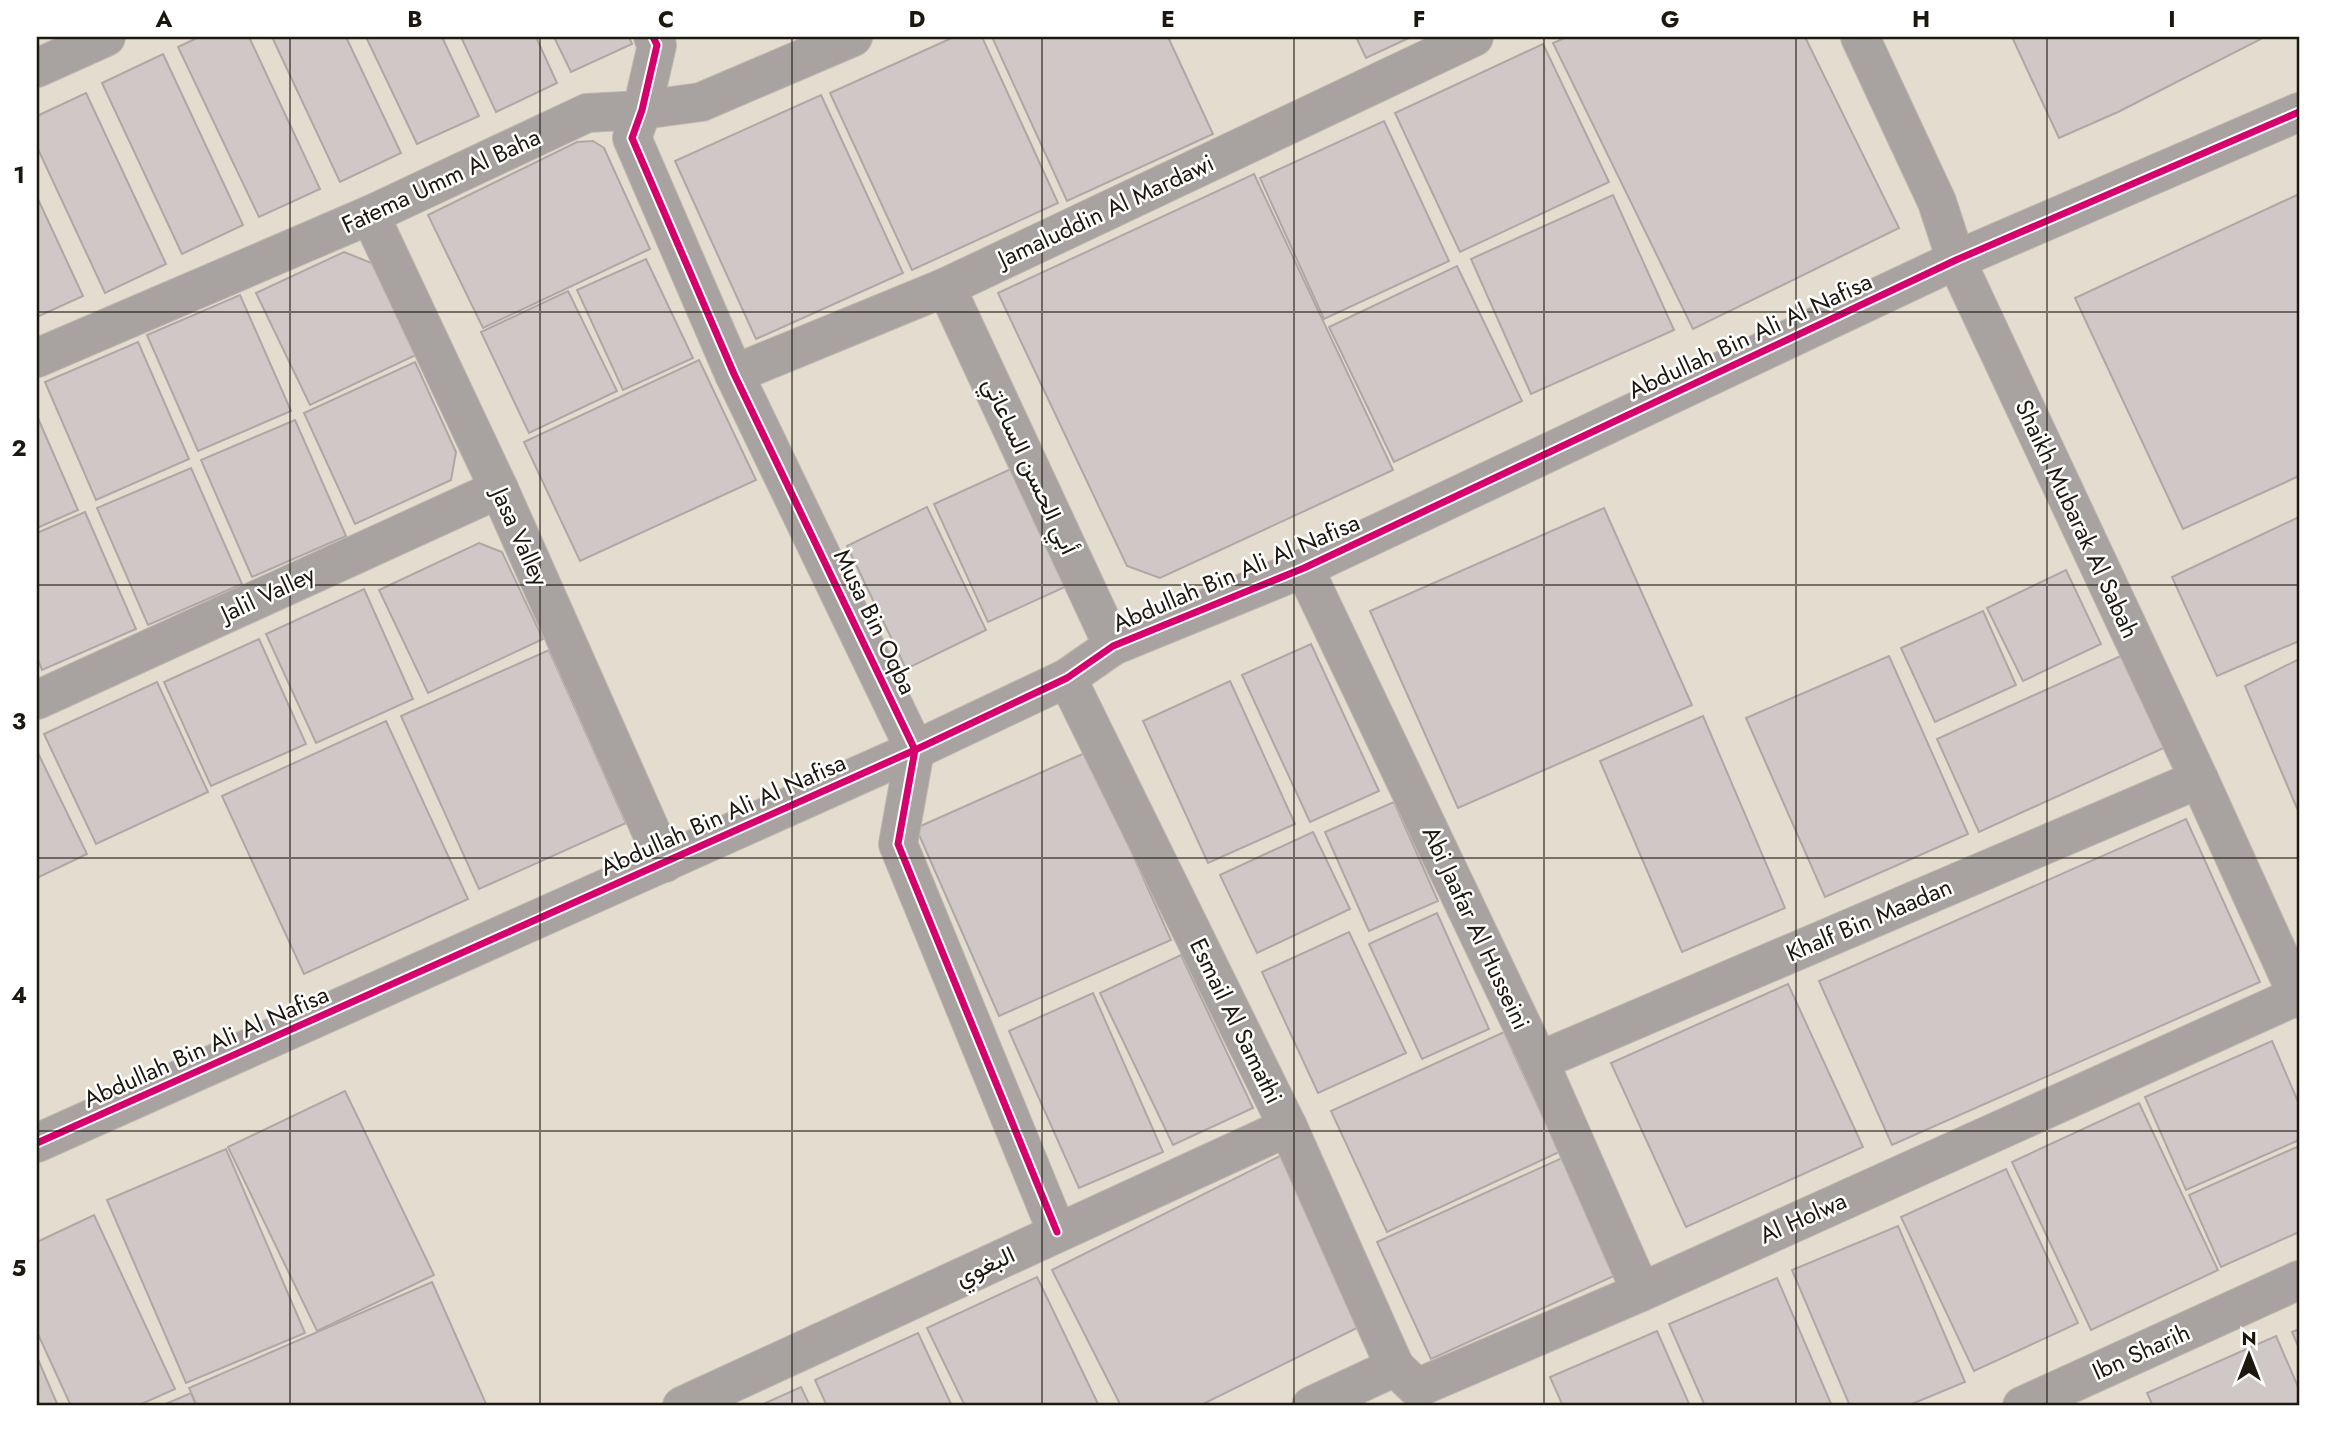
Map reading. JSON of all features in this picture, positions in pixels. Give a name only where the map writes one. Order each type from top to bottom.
[{"type":"street","points":[[37,68],[106,37]]},
{"type":"street","name":"Musa Bin Oqba","points":[[653,37],[657,44],[642,110],[632,138],[734,374],[915,750]]},
{"type":"street","name":"Fatema Umm Al Baha","points":[[37,358],[370,215],[587,113],[642,110],[701,102],[853,37]]},
{"type":"street","name":"Jamaluddin Al Mardawi","points":[[734,374],[946,287],[1474,37]]},
{"type":"street","name":"Shaikh Mubarak Al Sabah","points":[[1860,37],[1937,202],[1955,260],[2299,997]]},
{"type":"street","name":"Abdullah Bin Ali Al Nafisa","points":[[37,1143],[915,750],[1067,678],[1113,646],[1304,568],[1955,260],[2299,114]]},
{"type":"street","name":"Jasa Valley","points":[[370,215],[499,489],[665,863]]},
{"type":"street","name":"أبي الحسن الساعاتي","points":[[946,287],[1113,646]]},
{"type":"street","name":"Jalil Valley","points":[[37,700],[499,489]]},
{"type":"street","name":"Abi Jaafar Al Husseini","points":[[1304,568],[1539,1061],[1640,1292]]},
{"type":"street","name":"Esmail Al Samathi","points":[[1067,678],[1288,1127],[1395,1367]]},
{"type":"street","points":[[915,750],[898,844],[1057,1232]]},
{"type":"street","name":"Khalf Bin Maadan","points":[[1539,1061],[2199,779]]},
{"type":"street","name":"Al Holwa","points":[[1395,1367],[1417,1388],[1640,1292],[2299,997]]},
{"type":"street","name":"البغوي","points":[[682,1406],[1288,1127]]},
{"type":"street","name":"Ibn Sharih","points":[[2022,1406],[2299,1280]]},
{"type":"street","points":[[1311,1406],[1395,1367]]},
{"type":"building","points":[[199,37],[249,37],[320,189],[259,217],[178,47]]},
{"type":"building","points":[[272,37],[346,37],[401,153],[340,182]]},
{"type":"building","points":[[366,37],[442,37],[479,116],[417,144]]},
{"type":"building","points":[[461,37],[536,37],[557,83],[496,112]]},
{"type":"building","points":[[554,37],[629,37],[632,44],[571,72]]},
{"type":"building","points":[[954,37],[982,37],[1058,203],[912,270],[830,93]]},
{"type":"building","points":[[992,37],[1168,37],[1213,134],[1067,201]]},
{"type":"building","points":[[1356,37],[1411,37],[1366,58]]},
{"type":"building","points":[[1567,37],[1805,37],[1899,228],[1693,329],[1553,43]]},
{"type":"building","points":[[2012,37],[2261,39],[2118,112],[2059,138]]},
{"type":"building","points":[[1543,44],[1609,182],[1460,252],[1395,113]]},
{"type":"building","points":[[163,54],[243,225],[182,254],[102,83]]},
{"type":"building","points":[[86,93],[166,264],[105,293],[37,147],[37,116]]},
{"type":"building","points":[[821,95],[903,273],[756,339],[675,161]]},
{"type":"building","points":[[1384,121],[1449,261],[1324,319],[1260,178]]},
{"type":"building","points":[[593,141],[604,148],[650,249],[483,328],[428,215],[577,142]]},
{"type":"building","points":[[1254,174],[1393,470],[1160,578],[1127,566],[998,293]]},
{"type":"building","points":[[2299,194],[2299,476],[2183,529],[2075,298]]},
{"type":"building","points":[[1613,195],[1674,330],[1531,394],[1471,259]]},
{"type":"building","points":[[37,197],[83,296],[37,317]]},
{"type":"building","points":[[344,252],[379,266],[420,353],[310,405],[256,293]]},
{"type":"building","points":[[646,259],[693,358],[623,390],[577,290]]},
{"type":"building","points":[[1457,266],[1522,401],[1394,462],[1329,327]]},
{"type":"building","points":[[568,291],[617,391],[529,433],[481,332]]},
{"type":"building","points":[[240,295],[291,411],[198,451],[147,335]]},
{"type":"building","points":[[138,342],[189,459],[96,500],[45,382]]},
{"type":"building","points":[[699,360],[756,480],[580,561],[524,442]]},
{"type":"building","points":[[415,362],[456,452],[451,480],[355,524],[304,413]]},
{"type":"building","points":[[37,416],[78,510],[37,528]]},
{"type":"building","points":[[295,420],[346,536],[252,577],[201,460]]},
{"type":"building","points":[[191,468],[242,584],[148,625],[97,508]]},
{"type":"building","points":[[1013,468],[1067,586],[988,622],[934,504]]},
{"type":"building","points":[[927,507],[986,630],[906,669],[847,546]]},
{"type":"building","points":[[1604,508],[1692,705],[1458,808],[1370,611]]},
{"type":"building","points":[[85,512],[136,629],[42,670],[37,657],[37,533]]},
{"type":"building","points":[[2299,517],[2299,641],[2217,676],[2172,577]]},
{"type":"building","points":[[479,543],[502,552],[543,639],[428,693],[379,590]]},
{"type":"building","points":[[2066,570],[2101,644],[2023,681],[1987,608]]},
{"type":"building","points":[[364,589],[413,699],[316,743],[266,634]]},
{"type":"building","points":[[1983,611],[2016,685],[1935,722],[1901,648]]},
{"type":"building","points":[[259,639],[306,744],[211,786],[164,682]]},
{"type":"building","points":[[1311,644],[1379,791],[1310,822],[1242,675]]},
{"type":"building","points":[[549,650],[626,823],[479,889],[401,716]]},
{"type":"building","points":[[2125,654],[2168,746],[1979,832],[1937,739]]},
{"type":"building","points":[[1889,656],[1968,834],[1825,897],[1746,718]]},
{"type":"building","points":[[2299,659],[2299,813],[2245,686]]},
{"type":"building","points":[[1230,681],[1295,824],[1208,863],[1143,721]]},
{"type":"building","points":[[157,682],[208,792],[96,844],[44,734]]},
{"type":"building","points":[[1703,716],[1785,908],[1682,952],[1600,761]]},
{"type":"building","points":[[386,721],[468,899],[304,974],[222,796]]},
{"type":"building","points":[[37,751],[87,854],[37,878]]},
{"type":"building","points":[[1087,752],[1171,940],[999,1016],[916,828]]},
{"type":"building","points":[[1394,802],[1438,901],[1369,931],[1325,832]]},
{"type":"building","points":[[2186,819],[2260,982],[1892,1145],[1819,981]]},
{"type":"building","points":[[1313,832],[1350,909],[1257,953],[1220,875]]},
{"type":"building","points":[[1437,913],[1489,1029],[1422,1059],[1369,944]]},
{"type":"building","points":[[1349,932],[1406,1053],[1318,1093],[1262,972]]},
{"type":"building","points":[[1181,955],[1253,1108],[1173,1145],[1100,993]]},
{"type":"building","points":[[1788,984],[1863,1147],[1686,1227],[1611,1063]]},
{"type":"building","points":[[1093,993],[1163,1152],[1079,1188],[1009,1031]]},
{"type":"building","points":[[1504,1032],[1559,1152],[1387,1232],[1331,1111]]},
{"type":"building","points":[[2272,1041],[2299,1104],[2299,1140],[2186,1190],[2145,1097]]},
{"type":"building","points":[[345,1091],[434,1275],[317,1331],[228,1147]]},
{"type":"building","points":[[2139,1103],[2218,1270],[2091,1330],[2012,1162]]},
{"type":"building","points":[[2299,1146],[2299,1232],[2221,1267],[2189,1195]]},
{"type":"building","points":[[226,1149],[305,1333],[186,1383],[107,1200]]},
{"type":"building","points":[[1282,1155],[1367,1323],[1199,1406],[1121,1406],[1052,1270]]},
{"type":"building","points":[[1562,1158],[1616,1275],[1431,1359],[1377,1242]]},
{"type":"building","points":[[2006,1169],[2078,1323],[1974,1371],[1901,1217]]},
{"type":"building","points":[[94,1215],[175,1389],[137,1406],[71,1406],[37,1332],[37,1242]]},
{"type":"building","points":[[1898,1226],[1965,1382],[1907,1406],[1850,1406],[1792,1270]]},
{"type":"building","points":[[1037,1277],[1099,1406],[965,1406],[927,1328]]},
{"type":"building","points":[[1777,1278],[1832,1406],[1705,1406],[1669,1324]]},
{"type":"building","points":[[432,1282],[487,1406],[197,1406],[189,1388]]},
{"type":"building","points":[[2299,1329],[2299,1348],[2292,1332]]},
{"type":"building","points":[[1657,1331],[1690,1406],[1563,1406],[1550,1377]]},
{"type":"building","points":[[918,1333],[952,1406],[827,1406],[815,1380]]},
{"type":"building","points":[[2276,1336],[2299,1389],[2299,1406],[2153,1406],[2147,1393]]},
{"type":"building","points":[[37,1357],[58,1406],[37,1406]]},
{"type":"building","points":[[801,1387],[810,1406],[759,1406]]},
{"type":"building","points":[[191,1393],[196,1406],[161,1406]]},
{"type":"cycle path","points":[[653,37],[657,45],[642,110],[632,138],[734,374],[915,750],[898,844],[1057,1232]]},
{"type":"cycle path","points":[[37,1143],[915,750],[1067,678],[1113,646],[1304,568],[1956,260],[2299,112]]}]
